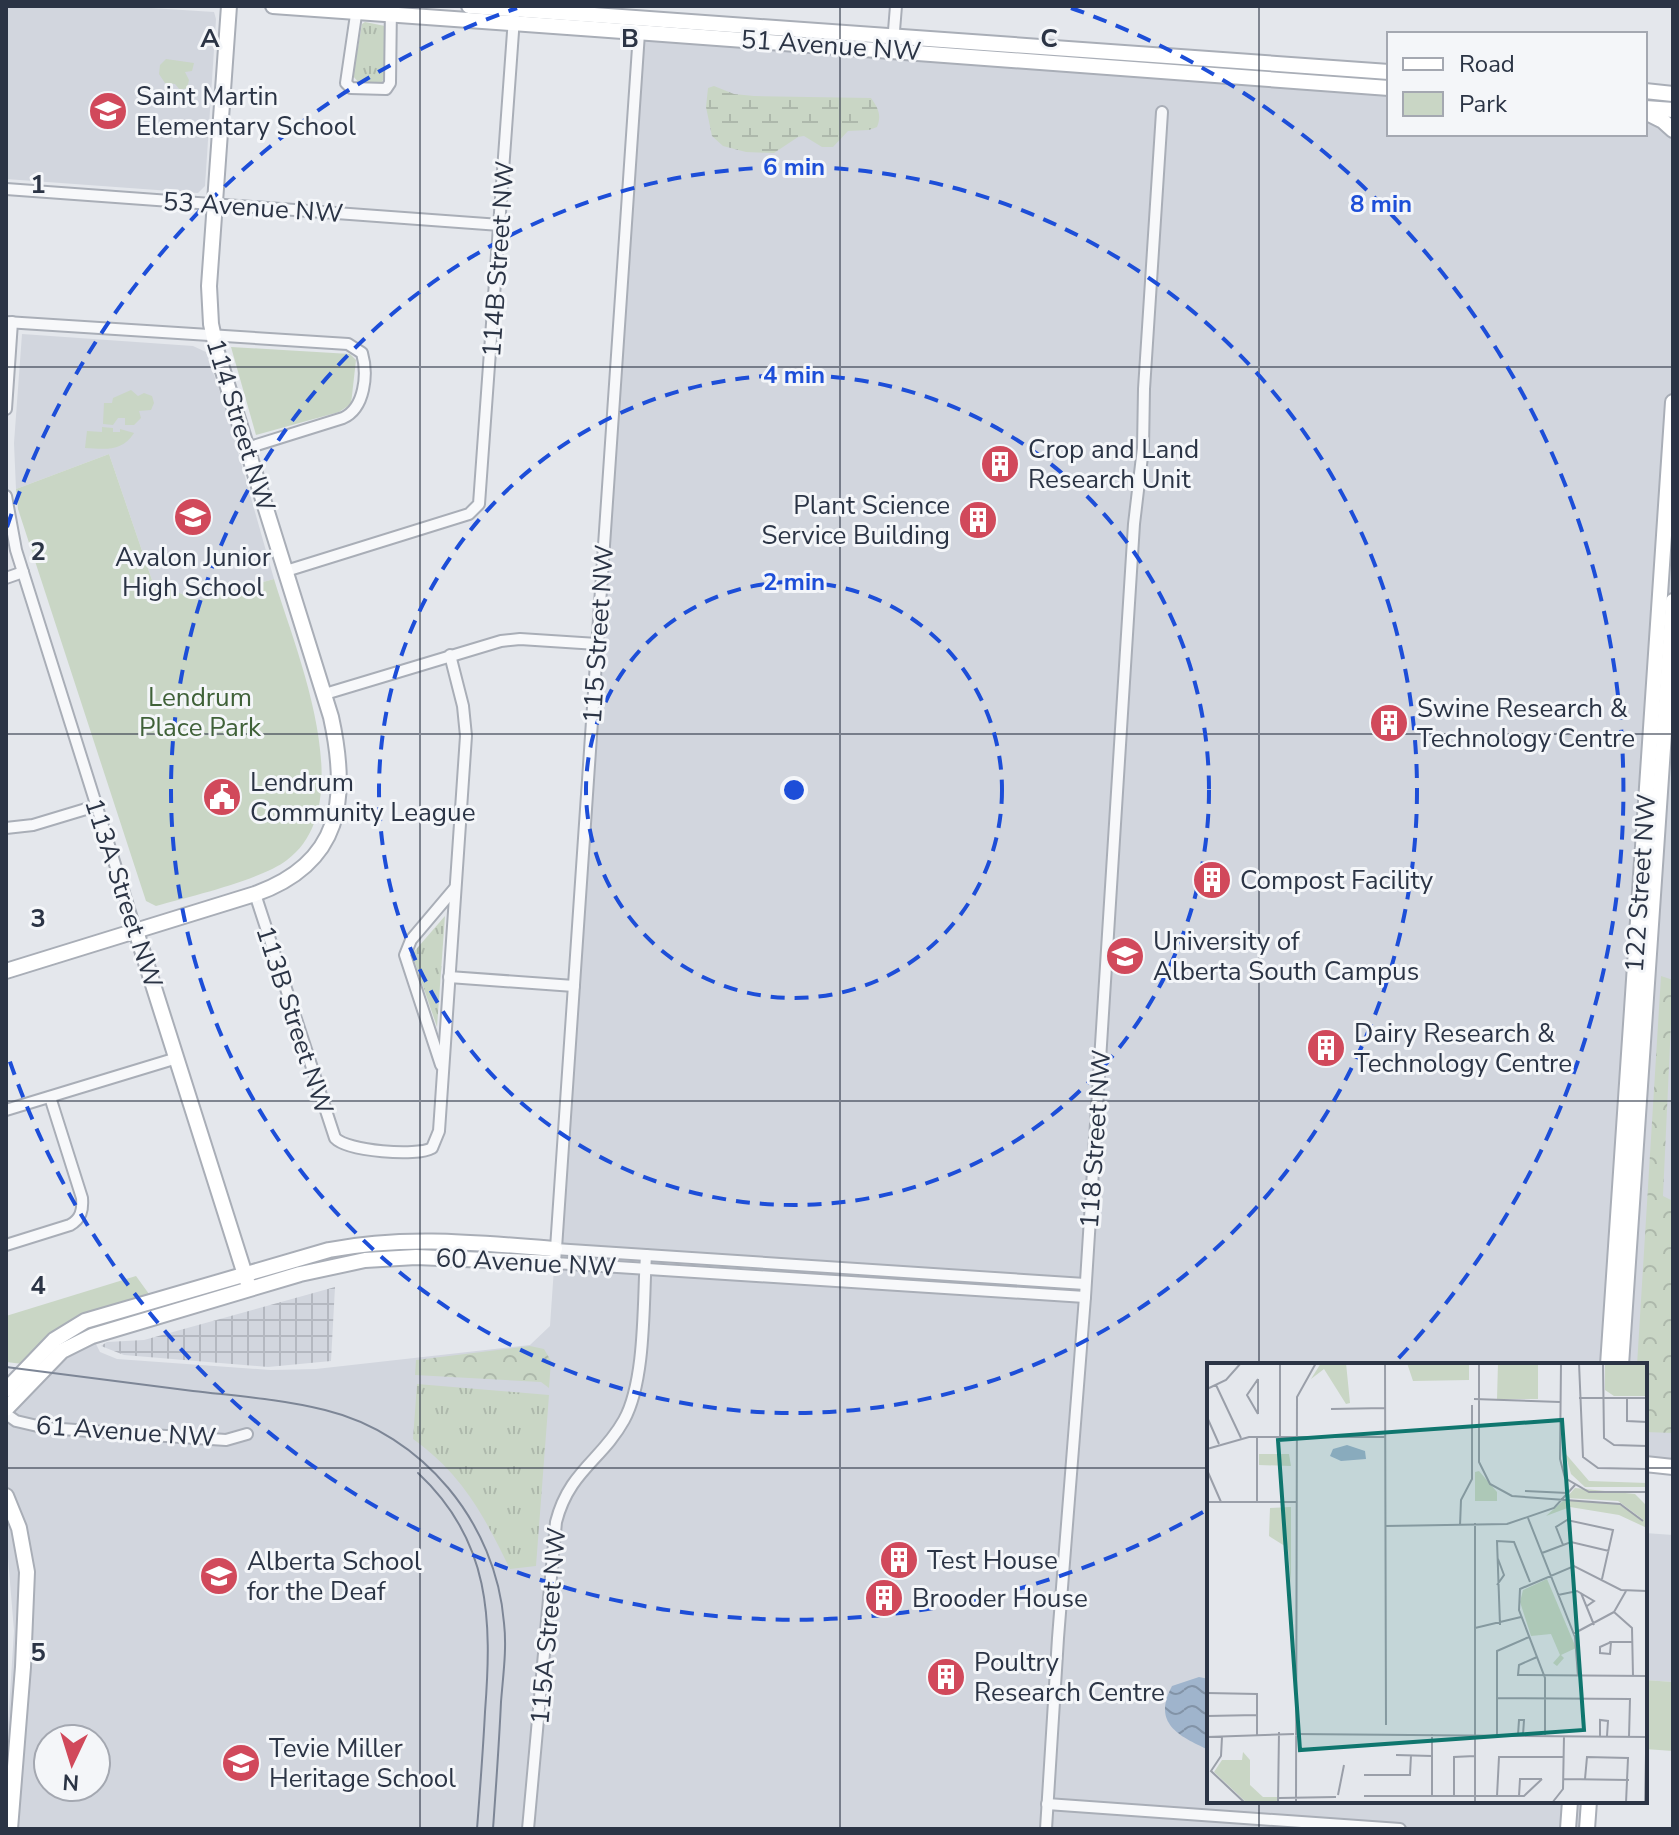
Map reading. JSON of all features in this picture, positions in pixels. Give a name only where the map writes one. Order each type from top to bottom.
[{"type":"main road","name":"114 Street NW","points":[[229,6],[209,286],[213,336],[325,694],[334,732],[338,771],[337,803],[329,834],[317,855],[287,881],[255,894]]},
{"type":"main road","name":"51 Avenue NW","points":[[273,6],[514,17],[642,19],[1387,88]]},
{"type":"main road","name":"51 Avenue NW","points":[[469,6],[514,17]]},
{"type":"main road","name":"51 Avenue NW","points":[[893,42],[1387,72]]},
{"type":"main road","points":[[1647,101],[1673,83]]},
{"type":"main road","points":[[1647,101],[1673,94]]},
{"type":"main road","points":[[1647,101],[1673,102]]},
{"type":"main road","points":[[1647,101],[1673,110]]},
{"type":"main road","points":[[1647,101],[1673,130]]},
{"type":"main road","name":"122 Street NW","points":[[1608,1363],[1673,402]]},
{"type":"main road","name":"122 Street NW","points":[[1621,1363],[1673,601]]},
{"type":"main road","points":[[6,971],[255,894]]},
{"type":"main road","name":"113A Street NW","points":[[136,931],[250,1289]]},
{"type":"main road","name":"60 Avenue NW","points":[[6,1390],[54,1340],[85,1321],[329,1250],[392,1241],[441,1241],[555,1256]]},
{"type":"main road","name":"60 Avenue NW","points":[[6,1411],[62,1351],[92,1336],[335,1265],[377,1259],[555,1256]]},
{"type":"main road","points":[[1647,1464],[1673,1467]]},
{"type":"main road","points":[[6,1496],[19,1528],[27,1572],[10,1829]]},
{"type":"main road","points":[[1568,1829],[1570,1803]]},
{"type":"main road","points":[[1578,1829],[1580,1803]]},
{"type":"main road","points":[[1587,1829],[1589,1803]]},
{"type":"street","points":[[893,42],[896,6]]},
{"type":"street","points":[[357,9],[346,83],[351,88],[380,90],[386,89],[390,83],[391,10]]},
{"type":"street","name":"114B Street NW","points":[[286,571],[469,514],[477,508],[481,499],[514,17]]},
{"type":"street","name":"115 Street NW","points":[[555,1256],[642,19]]},
{"type":"street","name":"118 Street NW","points":[[1046,1829],[1085,1297],[1134,524],[1143,448],[1162,112]]},
{"type":"street","name":"53 Avenue NW","points":[[6,189],[500,225]]},
{"type":"street","points":[[6,409],[9,322],[348,344],[360,350],[364,361],[362,396],[356,409],[343,418],[247,448]]},
{"type":"street","name":"113A Street NW","points":[[6,496],[23,572],[136,931]]},
{"type":"street","points":[[6,578],[23,572]]},
{"type":"street","points":[[325,694],[509,639],[597,644]]},
{"type":"street","points":[[443,1071],[466,736],[463,706],[450,655]]},
{"type":"street","points":[[6,828],[33,825],[96,806]]},
{"type":"street","points":[[443,1071],[405,955],[411,940],[455,888]]},
{"type":"street","name":"113B Street NW","points":[[255,894],[325,1114],[332,1134],[340,1144],[415,1153],[432,1148],[438,1139],[443,1071]]},
{"type":"street","points":[[449,977],[574,986]]},
{"type":"street","points":[[6,1110],[177,1058]]},
{"type":"street","points":[[6,1245],[65,1227],[80,1216],[82,1198],[50,1097]]},
{"type":"street","name":"60 Avenue NW","points":[[555,1256],[646,1255],[1085,1284]]},
{"type":"street","name":"115A Street NW","points":[[528,1829],[556,1522],[573,1481],[615,1433],[630,1407],[638,1377],[646,1255]]},
{"type":"street","name":"60 Avenue NW","points":[[555,1256],[645,1269],[1085,1297]]},
{"type":"street","name":"61 Avenue NW","points":[[6,1411],[16,1421],[46,1428],[226,1440],[247,1434]]},
{"type":"street","points":[[1047,1804],[1400,1829]]},
{"type":"shaded area","name":"Saint Martin Elementary School","points":[[6,6],[120,6],[214,12],[205,186],[198,193],[6,179]]},
{"type":"shaded area","name":"University of Alberta South Campus","points":[[639,33],[893,43],[1387,80],[1387,136],[1647,136],[1647,99],[1673,101],[1673,1466],[1647,1464],[1647,1363],[1207,1363],[1207,1803],[1582,1803],[1580,1829],[6,1829],[6,1756],[14,1631],[6,1533],[6,1399],[46,1357],[88,1328],[100,1352],[117,1359],[271,1370],[316,1369],[530,1345],[550,1326]]},
{"type":"shaded area","points":[[22,334],[193,346],[206,352],[226,410],[274,579],[198,600],[153,583],[109,454],[16,489],[14,443]]},
{"type":"shaded area","points":[[335,1287],[331,1361],[268,1367],[124,1355],[101,1346],[107,1342],[144,1340]]},
{"type":"shaded area","points":[[1647,1533],[1673,1535],[1673,1682],[1647,1680]]},
{"type":"green space","points":[[362,24],[385,26],[385,76],[381,84],[359,83],[353,76]]},
{"type":"green space","points":[[166,59],[194,63],[192,71],[185,72],[189,80],[187,88],[180,90],[175,84],[165,83],[159,74],[160,65]]},
{"type":"green space","points":[[714,86],[734,94],[754,96],[871,98],[879,119],[877,127],[848,131],[833,147],[822,147],[804,136],[774,153],[746,152],[723,146],[712,136],[706,107],[708,88]]},
{"type":"green space","points":[[231,347],[350,354],[356,360],[351,404],[339,412],[256,435]]},
{"type":"green space","points":[[131,390],[138,396],[144,393],[152,396],[154,403],[151,410],[139,411],[141,418],[134,425],[125,425],[125,418],[118,418],[113,425],[103,424],[104,403],[112,403],[113,398]]},
{"type":"green space","points":[[102,427],[113,428],[113,432],[120,432],[120,429],[134,433],[119,446],[85,448],[87,431],[102,432]]},
{"type":"green space","name":"Lendrum Place Park","points":[[109,454],[153,583],[198,600],[274,579],[307,684],[321,765],[320,802],[309,835],[287,860],[243,881],[156,906],[146,901],[18,509],[16,489]]},
{"type":"green space","points":[[445,916],[437,1027],[412,954]]},
{"type":"green space","points":[[1661,976],[1673,980],[1663,1196],[1673,1201],[1673,1433],[1647,1432],[1647,1363],[1637,1363]]},
{"type":"green space","points":[[136,1276],[149,1294],[93,1312],[23,1364],[6,1362],[6,1316]]},
{"type":"green space","points":[[530,1346],[544,1349],[551,1361],[549,1388],[541,1382],[415,1375],[416,1360]]},
{"type":"green space","points":[[417,1384],[549,1395],[536,1566],[510,1569],[491,1531],[459,1482],[413,1439]]},
{"type":"green space","points":[[1647,1680],[1673,1682],[1673,1751],[1647,1749]]},
{"type":"water","points":[[1199,1677],[1207,1679],[1207,1749],[1171,1727],[1165,1710],[1172,1686]]},
{"type":"tram line","points":[[6,1367],[309,1406],[360,1422],[393,1439],[423,1462],[448,1488],[470,1518],[498,1586],[505,1653],[493,1829]]},
{"type":"tram line","points":[[418,1473],[442,1499],[460,1526],[482,1584],[488,1645],[477,1829]]},
{"type":"place","name":"Saint Martin Elementary School","points":[[108,111]]},
{"type":"place","name":"Crop and Land Research Unit","points":[[1000,464]]},
{"type":"place","name":"Avalon Junior High School","points":[[193,517]]},
{"type":"place","name":"Plant Science Service Building","points":[[978,520]]},
{"type":"place","name":"Swine Research & Technology Centre","points":[[1389,723]]},
{"type":"place","name":"Lendrum Community League","points":[[222,797]]},
{"type":"place","name":"Compost Facility","points":[[1212,880]]},
{"type":"place","name":"University of Alberta South Campus","points":[[1125,956]]},
{"type":"place","name":"Dairy Research & Technology Centre","points":[[1326,1048]]},
{"type":"place","name":"Test House","points":[[899,1560]]},
{"type":"place","name":"Alberta School for the Deaf","points":[[219,1576]]},
{"type":"place","name":"Brooder House","points":[[884,1598]]},
{"type":"place","name":"Poultry Research Centre","points":[[946,1677]]},
{"type":"place","name":"Tevie Miller Heritage School","points":[[241,1763]]}]
